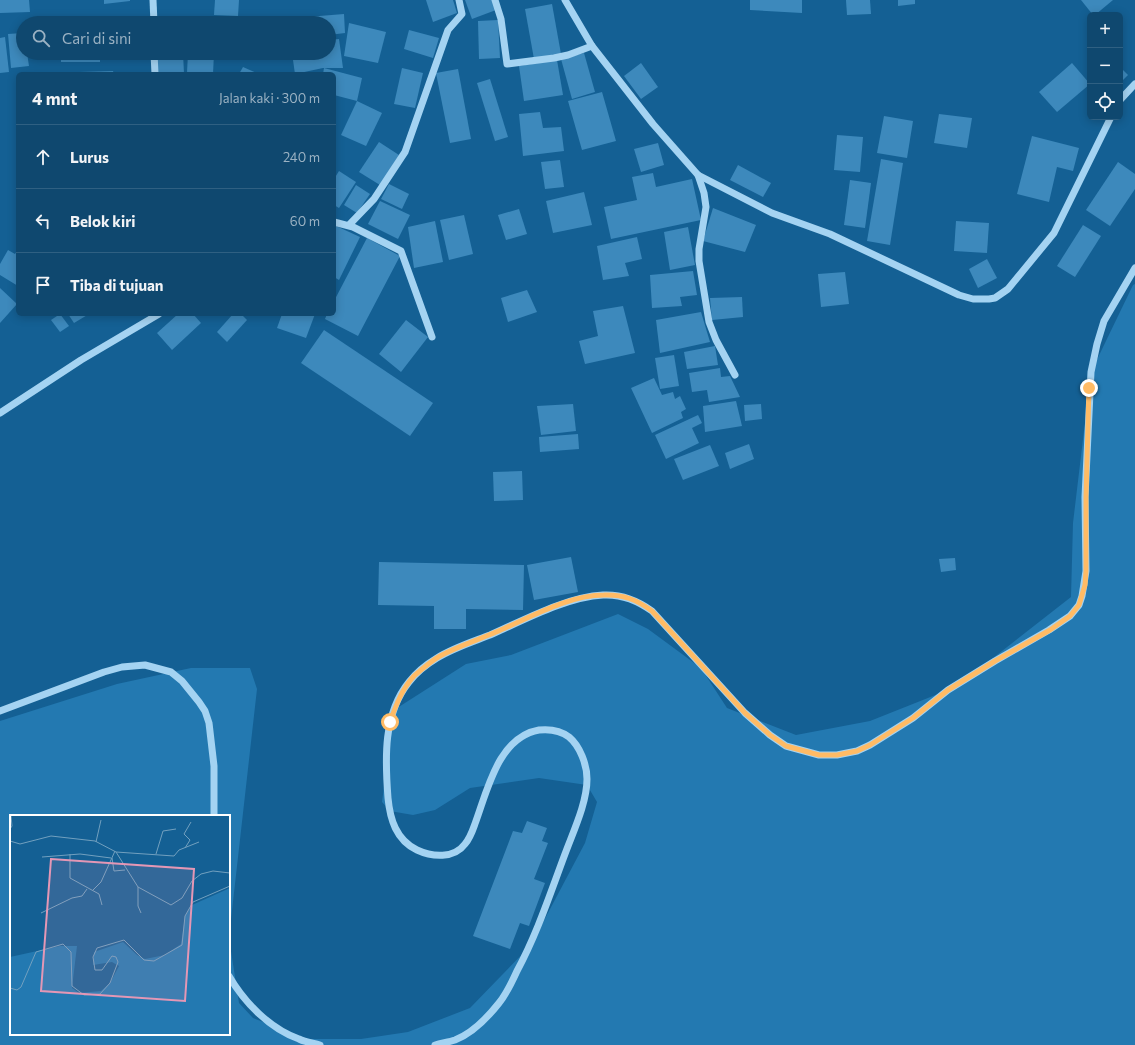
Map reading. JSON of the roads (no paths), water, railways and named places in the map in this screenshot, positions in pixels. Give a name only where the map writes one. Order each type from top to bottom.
[{"type":"street","points":[[153,0],[154,16]]},
{"type":"street","points":[[349,226],[374,199],[405,152],[448,30],[462,14],[459,0]]},
{"type":"street","points":[[495,0],[501,19],[507,64],[554,58],[568,55],[592,46]]},
{"type":"street","points":[[565,0],[592,46],[653,124],[698,175],[772,213],[830,234],[959,295],[972,299],[996,298],[1008,289],[1054,234],[1110,120]]},
{"type":"street","points":[[154,60],[155,72]]},
{"type":"street","points":[[1123,97],[1135,84]]},
{"type":"street","points":[[698,175],[704,193],[706,207],[699,249],[699,261],[709,322],[716,340],[736,375]]},
{"type":"street","points":[[336,223],[349,226],[401,251],[432,337]]},
{"type":"street","points":[[435,1045],[454,1041],[465,1035],[490,1014],[500,1003],[507,991],[533,938],[582,806],[588,777],[584,762],[577,747],[570,738],[563,733],[554,730],[546,729],[532,732],[518,739],[494,771],[471,835],[464,846],[457,852],[446,855],[424,853],[413,848],[403,841],[392,822],[388,795],[387,762],[387,740],[390,722],[398,699],[408,682],[440,656],[559,605],[582,598],[604,595],[620,596],[636,600],[652,611],[745,713],[770,735],[786,746],[819,755],[837,755],[857,751],[880,739],[913,718],[948,690],[1050,630],[1070,616],[1079,605],[1085,585],[1086,571],[1086,497],[1091,372],[1104,321],[1135,268]]},
{"type":"street","points":[[0,413],[81,360],[156,316]]},
{"type":"street","points":[[0,711],[104,672],[122,667],[145,665],[171,672],[182,681],[205,711],[214,766],[214,815]]},
{"type":"street","points":[[230,978],[244,997],[274,1026],[298,1039],[320,1045]]}]
